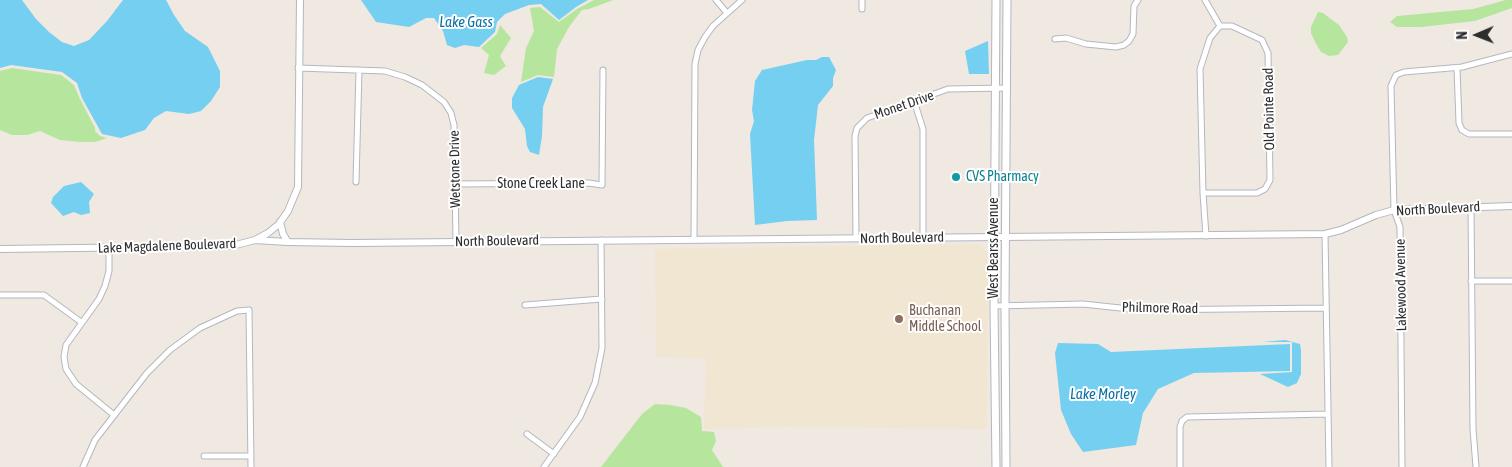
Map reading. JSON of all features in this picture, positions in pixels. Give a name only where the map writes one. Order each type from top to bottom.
[{"type":"main road","name":"West Bearss Avenue","points":[[996,0],[994,89],[996,467]]},
{"type":"main road","name":"West Bearss Avenue","points":[[1006,467],[1007,0]]},
{"type":"street","name":"Lake Magdalene Boulevard","points":[[0,249],[232,246],[255,240],[268,233],[288,211],[298,187],[300,0]]},
{"type":"street","points":[[716,0],[727,13]]},
{"type":"street","points":[[694,239],[695,64],[698,50],[713,26],[742,0]]},
{"type":"street","points":[[862,0],[862,9]]},
{"type":"street","points":[[1055,39],[1066,38],[1086,44],[1116,47],[1124,45],[1133,34],[1134,6],[1138,0]]},
{"type":"street","points":[[1205,0],[1220,26],[1210,38],[1200,70],[1206,236]]},
{"type":"street","name":"Old Pointe Road","points":[[1203,193],[1257,193],[1265,189],[1270,180],[1268,53],[1262,40],[1232,26],[1220,26]]},
{"type":"street","points":[[1512,54],[1457,68],[1459,123],[1462,130],[1469,134],[1512,134]]},
{"type":"street","name":"Wetstone Drive","points":[[298,68],[359,70],[405,76],[422,85],[444,102],[451,113],[454,126],[456,241]]},
{"type":"street","name":"Lakewood Avenue","points":[[1402,467],[1400,227],[1394,210],[1391,86],[1396,76],[1404,72],[1457,68]]},
{"type":"street","points":[[356,182],[359,70]]},
{"type":"street","name":"Stone Creek Lane","points":[[456,184],[589,183],[602,185],[603,70]]},
{"type":"street","name":"Monet Drive","points":[[856,238],[855,136],[857,128],[867,118],[948,90],[1006,88]]},
{"type":"street","points":[[914,101],[923,129],[923,238]]},
{"type":"street","name":"North Boulevard","points":[[255,240],[288,242],[1324,234],[1341,230],[1376,215],[1394,210],[1512,206]]},
{"type":"street","points":[[1471,207],[1473,429],[1476,467]]},
{"type":"street","points":[[280,222],[283,234],[288,242]]},
{"type":"street","points":[[1324,234],[1329,467]]},
{"type":"street","points":[[544,467],[580,417],[595,383],[602,348],[601,240]]},
{"type":"street","points":[[109,248],[109,271],[106,286],[99,299],[66,345],[64,357],[66,369],[76,384],[114,415]]},
{"type":"street","points":[[1471,281],[1512,281]]},
{"type":"street","points":[[0,295],[44,295],[81,322]]},
{"type":"street","points":[[525,305],[602,299]]},
{"type":"street","name":"Philmore Road","points":[[994,306],[1083,304],[1139,310],[1326,308]]},
{"type":"street","points":[[83,467],[95,440],[147,373],[170,350],[200,328],[237,311],[249,310],[251,467]]},
{"type":"street","points":[[995,408],[1006,408]]},
{"type":"street","points":[[1180,467],[1180,427],[1182,421],[1187,416],[1328,414]]},
{"type":"street","points":[[527,434],[554,454]]},
{"type":"street","points":[[204,456],[251,456]]},
{"type":"shaded area","points":[[979,244],[988,253],[987,429],[791,427],[704,429],[706,358],[656,357],[655,249]]},
{"type":"green space","points":[[594,0],[613,0],[582,10],[569,27],[557,49],[554,77],[538,75],[521,82],[526,48],[534,31],[530,8],[540,7],[559,22]]},
{"type":"green space","points":[[1512,0],[1512,8],[1475,21],[1421,27],[1397,27],[1390,22],[1397,16],[1473,9]]},
{"type":"green space","points":[[1318,12],[1323,13],[1339,25],[1347,37],[1348,42],[1338,55],[1329,56],[1321,52],[1315,42],[1311,33],[1311,27]]},
{"type":"green space","points":[[500,25],[511,38],[500,56],[506,66],[494,75],[484,73],[489,55],[481,48],[497,34]]},
{"type":"green space","points":[[12,68],[61,75],[74,85],[95,131],[100,136],[107,138],[95,142],[80,142],[60,140],[40,131],[27,135],[12,135],[0,130],[0,71]]},
{"type":"green space","points":[[655,404],[686,408],[701,417],[702,431],[714,432],[716,441],[712,450],[723,467],[601,467],[642,414]]},
{"type":"water","points":[[0,0],[22,0],[36,19],[49,32],[62,42],[74,46],[89,40],[123,0],[166,0],[185,31],[208,47],[220,71],[220,87],[211,101],[201,111],[189,114],[166,111],[154,118],[145,130],[121,138],[102,134],[82,98],[77,83],[62,72],[11,65],[0,68]]},
{"type":"water","name":"Lake Gass","points":[[361,0],[588,0],[559,20],[541,4],[529,5],[505,14],[497,22],[495,32],[479,47],[464,45],[455,48],[447,45],[443,31],[434,18],[426,18],[409,27],[376,22]]},
{"type":"water","points":[[988,41],[989,74],[969,74],[965,51]]},
{"type":"water","points":[[822,57],[829,57],[836,70],[833,86],[818,105],[814,140],[817,220],[755,225],[750,134],[754,121],[752,110],[755,81],[762,70],[807,60],[816,60]]},
{"type":"water","points":[[538,77],[553,79],[543,107],[539,155],[530,152],[527,146],[525,129],[512,108],[512,98],[519,85]]},
{"type":"water","points":[[81,182],[94,194],[89,202],[90,213],[81,215],[74,212],[63,216],[51,203],[53,197],[64,186]]},
{"type":"water","points":[[1285,340],[1300,344],[1301,350],[1301,374],[1297,383],[1288,387],[1260,374],[1292,372],[1292,342],[1263,342]]},
{"type":"water","name":"Lake Morley","points":[[1058,343],[1098,344],[1111,352],[1290,344],[1290,371],[1194,373],[1158,389],[1143,413],[1136,445],[1083,452],[1071,434],[1061,410],[1055,353]]},
{"type":"place","name":"CVS Pharmacy","points":[[956,177]]},
{"type":"place","name":"Buchanan Middle School","points":[[899,319]]}]
